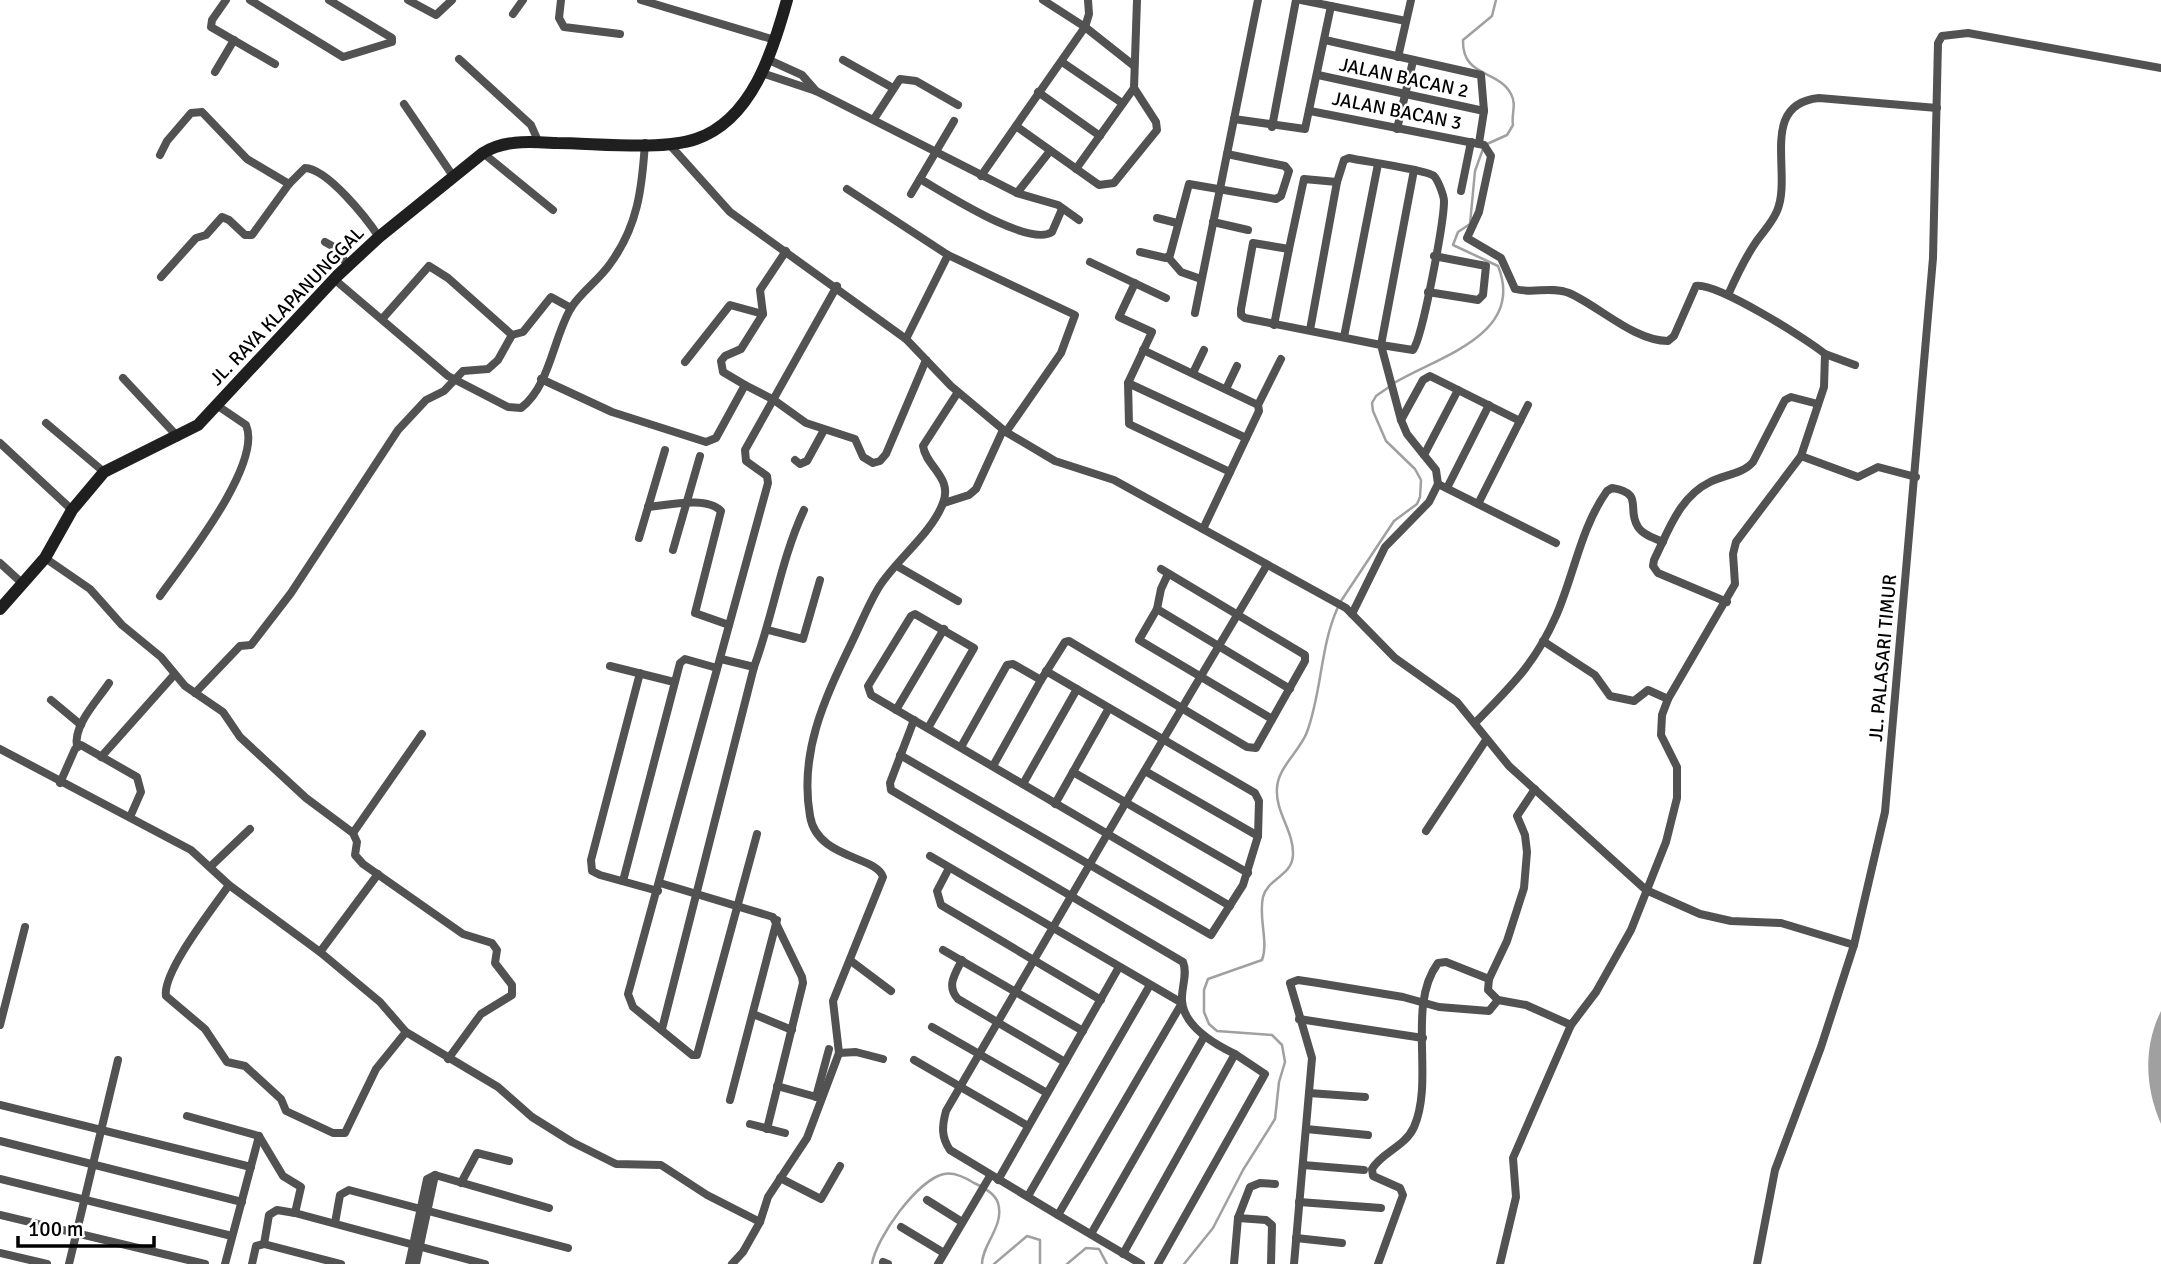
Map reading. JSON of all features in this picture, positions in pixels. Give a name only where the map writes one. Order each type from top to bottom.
[{"type":"street","points":[[226,0],[212,20],[211,27],[275,64]]},
{"type":"street","points":[[250,0],[343,57],[392,42],[392,38],[329,0]]},
{"type":"street","points":[[408,0],[436,15],[452,0]]},
{"type":"street","points":[[513,14],[523,0]]},
{"type":"street","points":[[561,0],[559,18],[564,27],[620,34]]},
{"type":"street","points":[[641,0],[775,40]]},
{"type":"street","name":"JL. RAYA KLAPANUNGGAL","points":[[0,610],[45,558],[72,510],[104,472],[137,453],[178,437],[198,425],[348,265],[453,176],[494,146],[539,143],[669,144],[698,138],[727,120],[762,73],[769,60],[787,0]]},
{"type":"street","points":[[1043,0],[1085,27],[1133,65]]},
{"type":"street","points":[[981,176],[1085,27],[1089,14],[1088,0]]},
{"type":"street","points":[[1016,126],[1099,185],[1110,185],[1157,130],[1156,122],[1134,88],[1137,0]]},
{"type":"street","points":[[1195,313],[1258,0]]},
{"type":"street","points":[[1272,127],[1299,0],[1406,21]]},
{"type":"street","points":[[1398,57],[1411,0]]},
{"type":"street","points":[[1234,119],[1304,130],[1331,6]]},
{"type":"street","name":"JL. PALASARI TIMUR","points":[[1757,1264],[1775,1170],[1821,1048],[1854,945],[1885,812],[1933,258],[1939,38],[1955,33],[1968,33],[2161,68]]},
{"type":"street","points":[[215,72],[234,40]]},
{"type":"street","points":[[1325,40],[1481,75],[1484,79],[1481,145],[1461,191]]},
{"type":"street","points":[[460,59],[531,125],[539,143]]},
{"type":"street","points":[[769,60],[802,75],[816,91]]},
{"type":"street","points":[[843,60],[893,88]]},
{"type":"street","points":[[1397,128],[1413,61]]},
{"type":"street","points":[[1062,62],[1122,103]]},
{"type":"street","points":[[762,73],[816,91],[1017,194],[1050,201],[1079,220]]},
{"type":"street","name":"JALAN BACAN 2","points":[[1318,75],[1484,111]]},
{"type":"street","points":[[874,119],[900,79],[907,78],[958,105]]},
{"type":"street","points":[[1076,169],[1134,88]]},
{"type":"street","points":[[1038,92],[1100,136]]},
{"type":"street","points":[[1728,295],[1780,203],[1781,142],[1787,117],[1797,104],[1803,100],[1819,98],[1937,108]]},
{"type":"street","points":[[404,104],[453,176]]},
{"type":"street","points":[[160,155],[167,141],[191,113],[197,111],[206,116],[247,159],[289,184]]},
{"type":"street","name":"JALAN BACAN 3","points":[[1310,111],[1481,145]]},
{"type":"street","points":[[911,194],[954,121]]},
{"type":"street","points":[[334,279],[383,318],[422,356],[456,380],[515,409],[528,403],[571,308],[610,264],[622,245],[642,198],[645,143]]},
{"type":"street","points":[[669,144],[730,212],[837,286],[906,339],[958,392],[1004,431],[1055,461],[1114,480],[1349,611],[1395,658],[1457,702],[1486,740],[1535,789],[1646,890],[1700,914],[1731,921],[1781,923],[1854,945]]},
{"type":"street","points":[[1481,145],[1491,156],[1482,204],[1467,238],[1502,258],[1515,289],[1551,289],[1570,294],[1601,314],[1661,341],[1674,336],[1696,286],[1703,285],[1728,295],[1825,354],[1855,365]]},
{"type":"street","points":[[1017,194],[1050,151]]},
{"type":"street","points":[[483,153],[553,209]]},
{"type":"street","points":[[1227,154],[1285,166],[1304,179],[1337,182]]},
{"type":"street","points":[[1289,249],[1257,243],[1251,248],[1241,315],[1274,325],[1413,350],[1427,292],[1444,197],[1433,175],[1346,158],[1337,182],[1310,330]]},
{"type":"street","points":[[1345,337],[1378,164]]},
{"type":"street","points":[[161,277],[196,237],[206,235],[222,217],[245,235],[252,235],[289,184],[305,168],[316,170],[361,211],[379,237]]},
{"type":"street","points":[[1349,611],[1385,547],[1429,502],[1438,484],[1436,470],[1407,434],[1401,420],[1381,345],[1414,170]]},
{"type":"street","points":[[1168,257],[1189,184],[1276,199],[1281,196],[1289,171]]},
{"type":"street","points":[[920,179],[997,222],[1040,236],[1052,232],[1062,209]]},
{"type":"street","points":[[1274,325],[1304,179]]},
{"type":"street","points":[[818,1097],[839,1053],[832,1014],[834,1001],[883,877],[877,868],[837,852],[815,830],[810,817],[807,768],[811,741],[830,685],[880,587],[944,503],[969,495],[976,489],[1004,431],[1062,352],[1075,315],[948,255],[847,188]]},
{"type":"street","points":[[1157,218],[1177,223]]},
{"type":"street","points":[[1213,222],[1248,230]]},
{"type":"street","points":[[326,242],[334,247],[348,265]]},
{"type":"street","points":[[786,251],[760,290],[763,314],[741,349],[725,356],[721,361],[723,372],[774,400],[806,423],[855,439],[867,461],[880,461],[926,360]]},
{"type":"street","points":[[1140,252],[1168,257],[1181,272],[1201,278]]},
{"type":"street","points":[[906,339],[948,255]]},
{"type":"street","points":[[1427,292],[1478,300],[1483,295],[1486,266],[1434,257]]},
{"type":"street","points":[[1090,262],[1166,298]]},
{"type":"street","points":[[383,318],[423,272],[432,266],[512,335]]},
{"type":"street","points":[[1135,284],[1119,317],[1152,332],[1128,383],[1129,424],[1230,472]]},
{"type":"street","points":[[757,834],[697,1055],[692,1055],[633,1007],[628,994],[768,483],[767,476],[746,461],[745,450],[837,286]]},
{"type":"street","points":[[195,693],[240,646],[251,645],[297,584],[398,430],[426,400],[456,380],[463,371],[488,369],[498,360],[512,335],[523,332],[551,298],[571,308]]},
{"type":"street","points":[[685,362],[731,304],[763,314]]},
{"type":"street","points":[[1143,350],[1258,405]]},
{"type":"street","points":[[1193,373],[1204,350]]},
{"type":"street","points":[[1500,1264],[1516,1197],[1513,1158],[1571,1025],[1614,962],[1666,842],[1677,798],[1677,766],[1661,735],[1662,715],[1668,699],[1727,602],[1735,584],[1733,554],[1736,542],[1801,456],[1826,371],[1825,354]]},
{"type":"street","points":[[1203,529],[1281,359]]},
{"type":"street","points":[[1226,389],[1237,366]]},
{"type":"street","points":[[1401,420],[1425,376],[1520,421]]},
{"type":"street","points":[[123,378],[178,437]]},
{"type":"street","points":[[541,379],[612,412],[706,442],[716,438],[745,385]]},
{"type":"street","points":[[1128,383],[1246,438]]},
{"type":"street","points":[[1424,455],[1458,390]]},
{"type":"street","points":[[944,503],[943,478],[923,446],[958,392]]},
{"type":"street","points":[[1727,602],[1658,573],[1653,566],[1654,560],[1681,507],[1693,493],[1724,475],[1748,468],[1770,434],[1788,397],[1818,404]]},
{"type":"street","points":[[1447,488],[1489,405]]},
{"type":"street","points":[[1478,504],[1528,405]]},
{"type":"street","points":[[160,596],[217,515],[249,450],[246,425],[218,406]]},
{"type":"street","points":[[46,423],[104,472]]},
{"type":"street","points":[[795,460],[800,464],[807,461],[824,430]]},
{"type":"street","points":[[0,443],[72,510]]},
{"type":"street","points":[[639,538],[665,450]]},
{"type":"street","points":[[673,550],[700,456]]},
{"type":"street","points":[[1801,456],[1858,477],[1878,467],[1916,477]]},
{"type":"street","points":[[1438,484],[1556,543]]},
{"type":"street","points":[[1475,723],[1519,680],[1543,641],[1555,618],[1590,521],[1607,491],[1612,488],[1628,493],[1634,500],[1635,523],[1641,531],[1663,542]]},
{"type":"street","points":[[648,507],[687,503],[717,506],[721,511],[695,613],[729,625]]},
{"type":"street","points":[[662,1029],[754,667],[768,629],[789,549],[804,510]]},
{"type":"street","points":[[45,558],[90,589],[122,625],[161,657],[174,675],[195,693],[214,703],[248,744],[306,798],[353,833],[358,842],[355,855],[463,934],[492,943],[497,950],[495,963],[513,987],[510,997],[481,1014],[448,1059]]},
{"type":"street","points":[[0,563],[23,584]]},
{"type":"street","points":[[1141,1264],[1028,1196],[991,1179],[950,1150],[944,1142],[942,1126],[946,1111],[1051,928],[1267,565]]},
{"type":"street","points":[[897,566],[958,601]]},
{"type":"street","points":[[993,766],[1046,671],[1065,642],[1069,641],[1182,710],[1252,749],[1256,748],[1290,689],[1306,655],[1164,572],[1157,609],[1139,640],[1272,719]]},
{"type":"street","points":[[768,629],[803,639],[820,580]]},
{"type":"street","points":[[1157,609],[1290,689]]},
{"type":"street","points":[[928,728],[973,651],[972,645],[920,615],[911,616],[868,686],[871,695],[1230,906]]},
{"type":"street","points":[[897,710],[944,629]]},
{"type":"street","points":[[1543,641],[1595,675],[1610,696],[1634,701],[1648,690],[1668,699]]},
{"type":"street","points":[[623,881],[674,682],[685,659],[718,668]]},
{"type":"street","points":[[721,659],[754,667]]},
{"type":"street","points":[[961,747],[1007,665],[1013,664],[1041,680]]},
{"type":"street","points":[[610,666],[674,682]]},
{"type":"street","points":[[900,755],[1208,935],[1215,932],[1248,873],[1258,836],[1259,801],[1255,793],[1046,671]]},
{"type":"street","points":[[640,673],[591,860],[592,871],[623,881],[698,893],[777,920],[803,983],[767,1129]]},
{"type":"street","points":[[102,757],[174,675]]},
{"type":"street","points":[[60,783],[77,746],[77,734],[81,725],[109,683]]},
{"type":"street","points":[[1023,784],[1077,689]]},
{"type":"street","points":[[51,700],[81,725]]},
{"type":"street","points":[[1055,804],[1109,708]]},
{"type":"street","points":[[914,720],[890,783],[891,790],[1184,962],[1182,1003],[1058,1215]]},
{"type":"street","points":[[353,833],[422,734]]},
{"type":"street","points":[[1426,831],[1486,740]]},
{"type":"street","points":[[77,746],[137,778],[141,792],[130,817]]},
{"type":"street","points":[[0,749],[191,850],[229,885],[320,952],[380,1002],[406,1032],[498,1087],[532,1116],[572,1142],[616,1164],[661,1165],[707,1195],[760,1222]]},
{"type":"street","points":[[1145,771],[1258,836]]},
{"type":"street","points":[[1073,772],[1248,873]]},
{"type":"street","points":[[1535,789],[1517,816],[1525,835],[1527,852],[1524,888],[1507,941],[1489,979],[1488,990],[1498,1000],[1526,1005],[1571,1025]]},
{"type":"street","points":[[210,867],[250,829]]},
{"type":"street","points":[[930,856],[1182,1003],[1204,1037],[1265,1074],[1158,1264]]},
{"type":"street","points":[[949,868],[937,891],[941,905],[1101,1000]]},
{"type":"street","points":[[320,952],[378,874]]},
{"type":"street","points":[[229,885],[189,942],[167,984],[166,996],[205,1029],[227,1062],[244,1066],[281,1099],[286,1111],[333,1133],[345,1132],[376,1069],[406,1032]]},
{"type":"street","points":[[730,1100],[777,920]]},
{"type":"street","points":[[0,1025],[25,927]]},
{"type":"street","points":[[943,950],[1083,1031]]},
{"type":"street","points":[[962,960],[951,984],[952,992],[997,1023],[1065,1062]]},
{"type":"street","points":[[851,961],[891,991]]},
{"type":"street","points":[[1378,1264],[1403,1195],[1400,1188],[1373,1176],[1372,1169],[1401,1145],[1413,1130],[1423,1083],[1424,1003],[1433,970],[1438,963],[1446,962],[1489,979]]},
{"type":"street","points":[[938,1264],[976,1199],[1028,1126],[1119,967]]},
{"type":"street","points":[[1294,1264],[1312,1058],[1290,987],[1293,980],[1403,997],[1424,1003],[1489,1011],[1498,1000]]},
{"type":"street","points":[[1028,1196],[1150,985]]},
{"type":"street","points":[[753,1014],[792,1030]]},
{"type":"street","points":[[1300,1019],[1423,1038]]},
{"type":"street","points":[[932,1027],[1047,1093]]},
{"type":"street","points":[[1091,1234],[1204,1037]]},
{"type":"street","points":[[732,1264],[743,1252],[760,1222],[768,1197],[801,1151],[829,1049]]},
{"type":"street","points":[[839,1053],[856,1052],[883,1059]]},
{"type":"street","points":[[1123,1254],[1235,1054]]},
{"type":"street","points":[[69,1264],[118,1060]]},
{"type":"street","points":[[914,1060],[1028,1126]]},
{"type":"street","points":[[777,1086],[818,1097]]},
{"type":"street","points":[[1309,1093],[1365,1097]]},
{"type":"street","points":[[0,1105],[251,1167]]},
{"type":"street","points":[[187,1116],[259,1136],[282,1176],[301,1187],[295,1213]]},
{"type":"street","points":[[750,1124],[785,1133]]},
{"type":"street","points":[[1306,1129],[1368,1135]]},
{"type":"street","points":[[225,1264],[259,1136]]},
{"type":"street","points":[[0,1141],[242,1202]]},
{"type":"street","points":[[461,1183],[477,1153],[509,1161]]},
{"type":"street","points":[[1303,1165],[1364,1170]]},
{"type":"street","points":[[780,1178],[821,1199],[840,1166]]},
{"type":"street","points":[[416,1264],[428,1176],[435,1175],[549,1209]]},
{"type":"street","points":[[0,1179],[232,1236]]},
{"type":"street","points":[[1234,1264],[1238,1218],[1253,1184],[1275,1184]]},
{"type":"street","points":[[334,1223],[340,1195],[349,1190],[568,1248]]},
{"type":"street","points":[[927,1200],[962,1222]]},
{"type":"street","points":[[1299,1202],[1381,1208]]},
{"type":"street","points":[[264,1244],[269,1215],[273,1211],[295,1213],[485,1264]]},
{"type":"street","points":[[0,1215],[205,1264]]},
{"type":"street","points":[[1238,1218],[1270,1223],[1271,1264]]},
{"type":"street","points":[[901,1227],[944,1253]]},
{"type":"street","points":[[1296,1238],[1342,1242]]},
{"type":"street","points":[[252,1264],[256,1246],[264,1244],[341,1264]]},
{"type":"street","points":[[409,1264],[417,1245]]},
{"type":"street","points":[[0,1253],[47,1264]]},
{"type":"shaded area","points":[[2161,1011],[2161,1124],[2152,1096],[2148,1067],[2151,1039]]},
{"type":"waterway","points":[[1487,144],[1507,135],[1513,125],[1513,98],[1498,80],[1468,61],[1463,40],[1492,16],[1496,0]]},
{"type":"waterway","points":[[1394,383],[1473,341],[1489,326],[1500,310],[1503,290],[1498,266],[1453,245],[1458,232],[1470,224],[1475,171],[1483,149]]},
{"type":"waterway","points":[[1341,601],[1394,521],[1417,504],[1420,497],[1421,480],[1415,469],[1386,441],[1373,411],[1372,403],[1376,396],[1389,387]]},
{"type":"waterway","points":[[1184,1264],[1213,1228],[1243,1170],[1275,1119],[1279,1082],[1285,1062],[1282,1045],[1272,1035],[1217,1031],[1209,1024],[1204,1012],[1204,990],[1208,979],[1262,960],[1263,897],[1270,885],[1289,868],[1293,855],[1291,838],[1277,797],[1278,780],[1307,732],[1328,637],[1338,607]]},
{"type":"waterway","points":[[872,1264],[889,1226],[910,1198],[933,1179],[944,1174],[963,1177],[985,1188],[998,1203],[996,1227],[985,1249],[982,1264]]},
{"type":"waterway","points":[[994,1264],[1027,1236],[1040,1240],[1040,1264]]},
{"type":"waterway","points":[[1067,1264],[1086,1248],[1099,1249],[1107,1264]]}]
